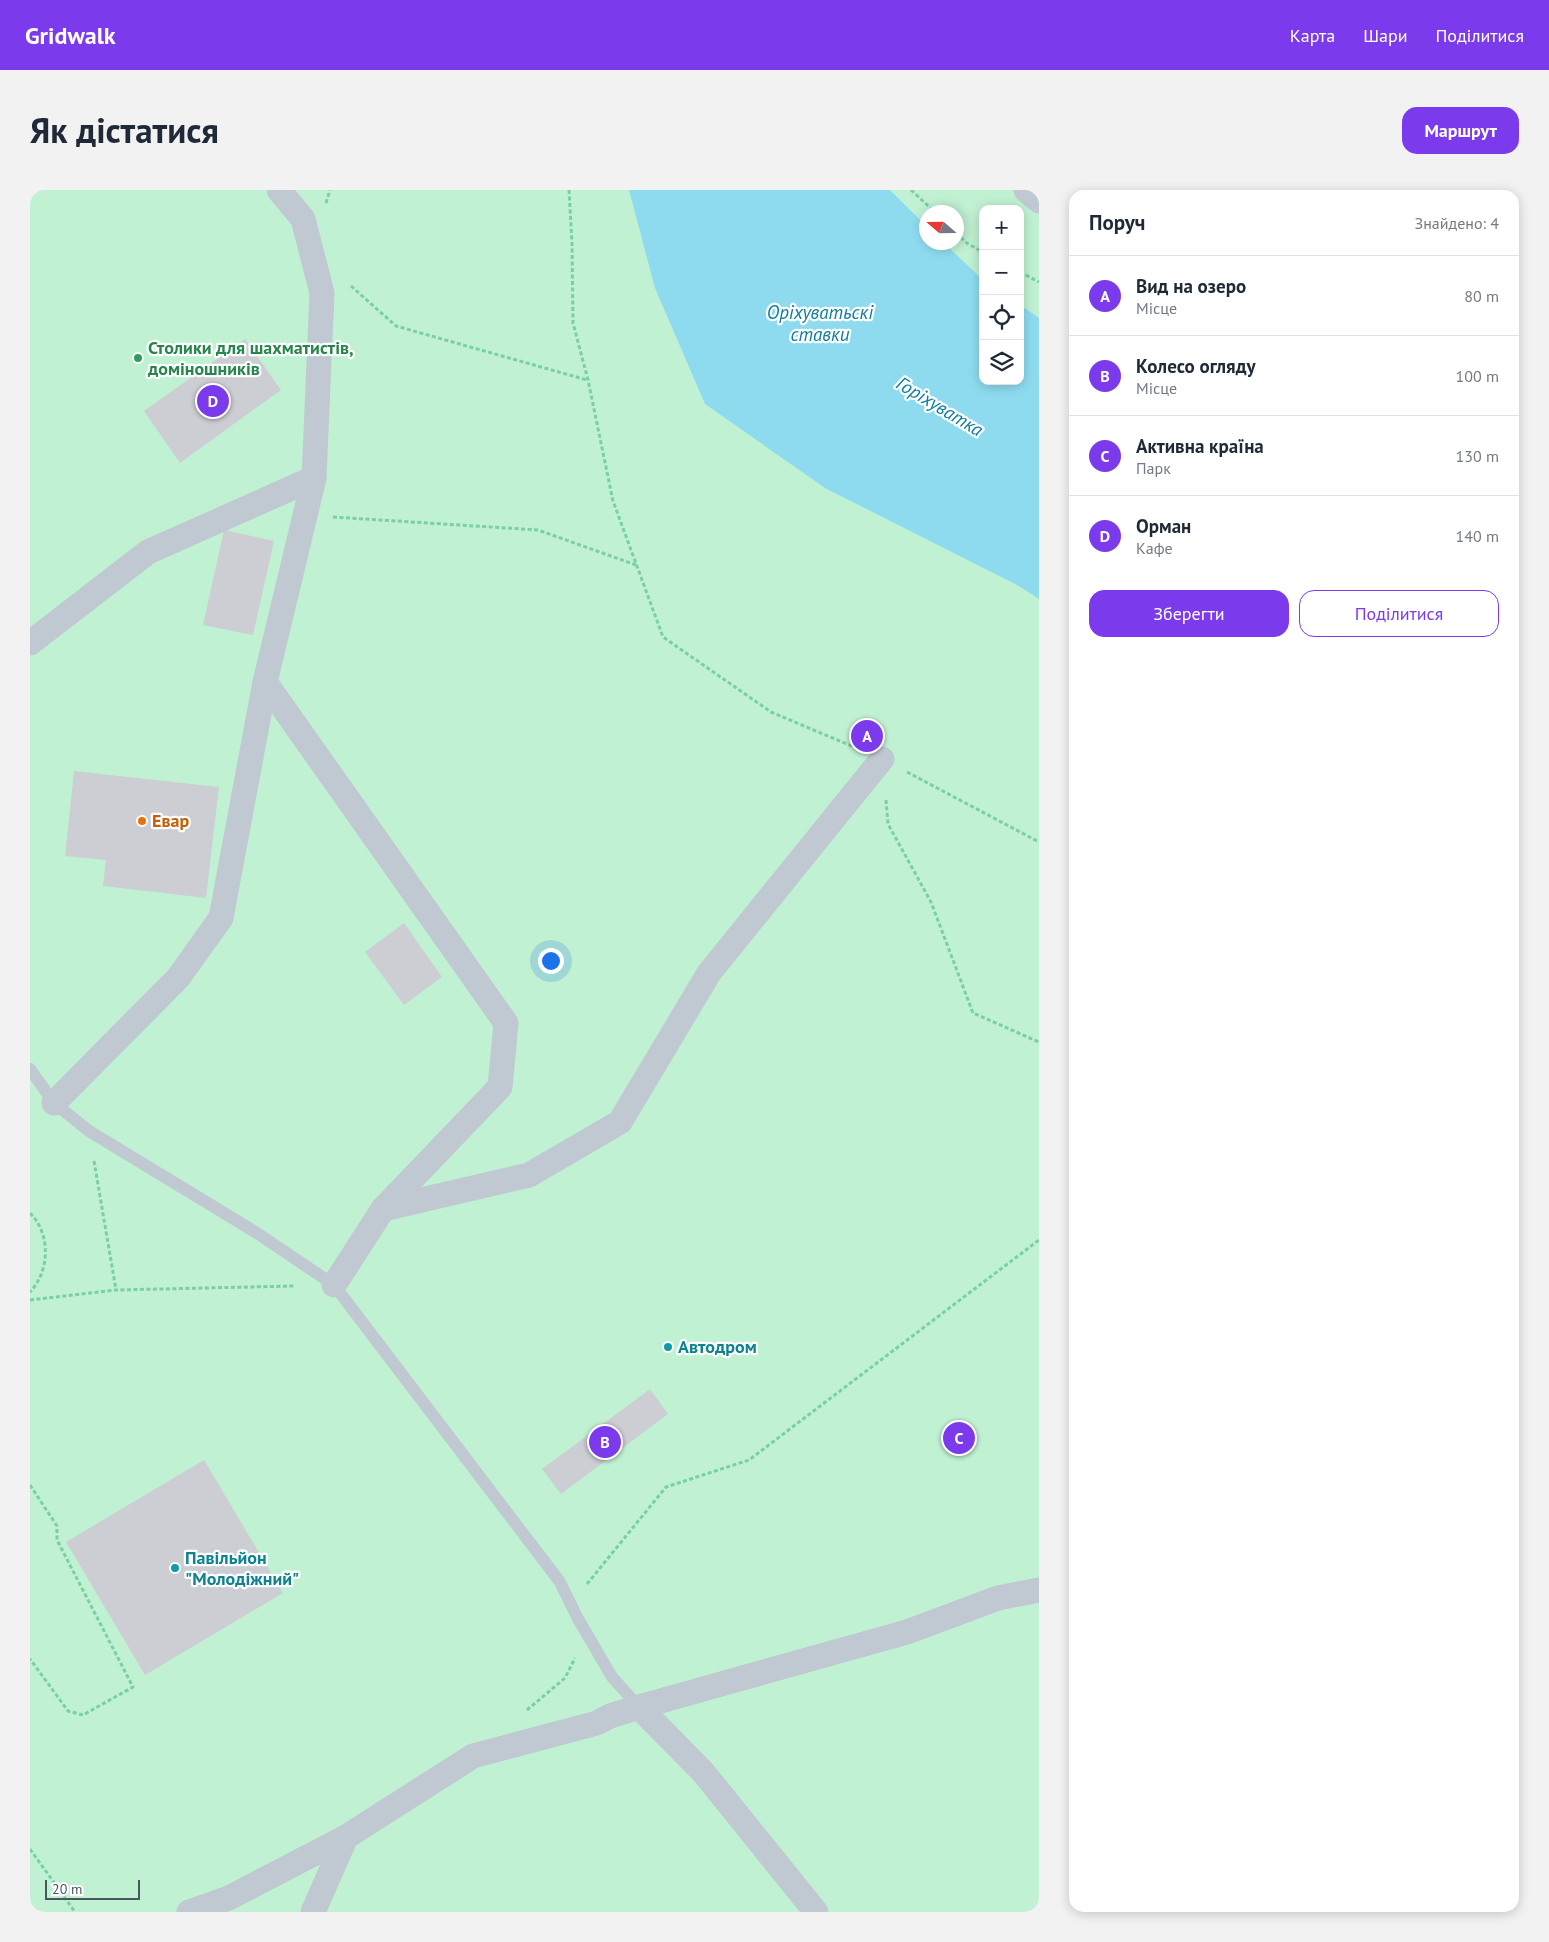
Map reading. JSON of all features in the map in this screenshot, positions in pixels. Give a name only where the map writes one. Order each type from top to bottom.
[{"type":"street","points":[[54,1102],[178,978],[221,918],[265,682],[314,478],[322,293],[303,219],[279,190]]},
{"type":"street","points":[[1026,190],[1039,201]]},
{"type":"street","points":[[30,643],[148,552],[314,478]]},
{"type":"street","points":[[265,682],[506,1024],[500,1087],[383,1208],[334,1285]]},
{"type":"street","points":[[383,1208],[529,1174],[620,1122],[709,973],[882,759]]},
{"type":"street","points":[[189,1912],[229,1898],[346,1837],[473,1756],[597,1723],[610,1716],[639,1707],[907,1632],[998,1598],[1039,1590]]},
{"type":"street","points":[[639,1707],[703,1772],[816,1912]]},
{"type":"street","points":[[313,1912],[346,1837]]},
{"type":"lane","points":[[30,1069],[54,1102],[89,1130],[257,1233],[334,1285],[560,1582],[570,1604],[612,1677],[639,1707]]},
{"type":"path","points":[[569,190],[573,323],[588,380],[613,501],[663,637],[771,712],[882,759],[1039,842]]},
{"type":"path","points":[[911,190],[927,205]]},
{"type":"path","points":[[964,240],[979,250]]},
{"type":"path","points":[[312,256],[396,326],[588,380]]},
{"type":"path","points":[[1024,274],[1039,282]]},
{"type":"path","points":[[305,515],[538,530],[636,565]]},
{"type":"path","points":[[882,759],[888,824],[931,902],[973,1013],[1039,1042]]},
{"type":"path","points":[[89,1130],[116,1290]]},
{"type":"path","points":[[30,1213],[42,1231],[46,1250],[44,1269],[36,1286],[30,1292]]},
{"type":"path","points":[[570,1604],[666,1487],[749,1460],[1039,1240]]},
{"type":"path","points":[[30,1300],[116,1290],[334,1285]]},
{"type":"path","points":[[30,1484],[57,1526],[56,1540],[133,1688],[83,1715],[68,1711],[30,1658]]},
{"type":"path","points":[[527,1710],[565,1678],[587,1634]]},
{"type":"path","points":[[30,1849],[75,1912]]},
{"type":"green space","points":[[30,190],[1039,190],[1039,1912],[30,1912]]},
{"type":"water","name":"Оріхуватьскі ставки","points":[[629,190],[890,190],[919,219],[919,250],[951,250],[979,276],[979,385],[1024,385],[1024,308],[1039,318],[1039,599],[1017,585],[825,488],[705,404],[655,288]]},
{"type":"building","points":[[245,339],[281,390],[180,463],[144,411]]},
{"type":"building","points":[[224,530],[274,541],[253,635],[203,625]]},
{"type":"building","name":"Евар","points":[[74,771],[219,787],[206,898],[103,886],[106,860],[65,856]]},
{"type":"building","points":[[404,923],[442,977],[404,1005],[365,952]]},
{"type":"building","points":[[650,1389],[668,1414],[561,1494],[542,1469]]},
{"type":"building","name":"Павільйон \"Молодіжний\"","points":[[204,1460],[283,1593],[145,1675],[66,1542]]},
{"type":"place","name":"Столики для шахматистів, доміношників","points":[[138,358]]},
{"type":"place","name":"Орман","points":[[213,401]]},
{"type":"place","name":"Вид на озеро","points":[[867,736]]},
{"type":"place","name":"Евар","points":[[142,821]]},
{"type":"place","name":"Автодром","points":[[668,1347]]},
{"type":"place","name":"Активна країна","points":[[959,1438]]},
{"type":"place","name":"Колесо огляду","points":[[605,1442]]},
{"type":"place","name":"Павільйон \"Молодіжний\"","points":[[175,1568]]},
{"type":"water label","name":"Горіхуватка","points":[[940,406]]}]
